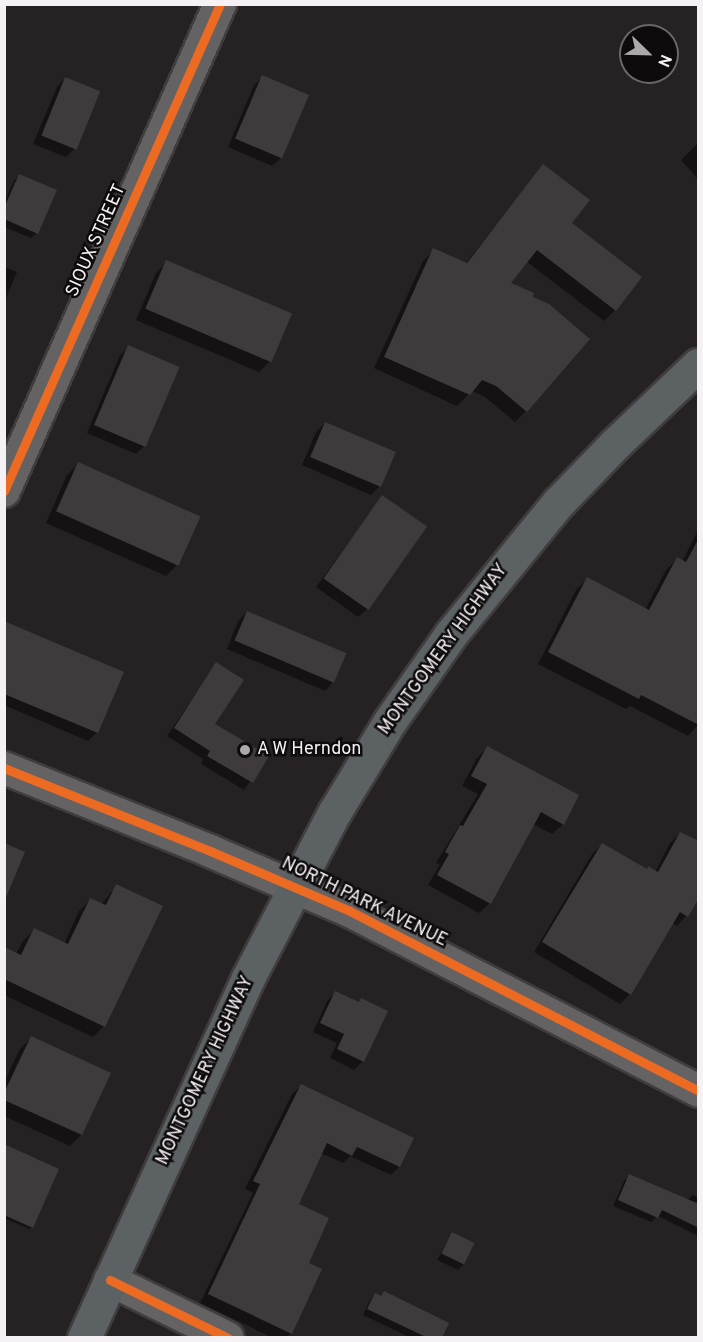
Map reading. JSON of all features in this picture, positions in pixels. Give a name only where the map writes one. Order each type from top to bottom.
[{"type":"main road","name":"MONTGOMERY HIGHWAY","points":[[84,1338],[248,978],[334,813],[390,721],[451,634],[558,503],[615,444],[699,365]]},
{"type":"street","name":"SIOUX STREET","points":[[4,491],[219,4]]},
{"type":"street","name":"NORTH PARK AVENUE","points":[[4,768],[350,911],[699,1091]]},
{"type":"street","points":[[110,1280],[228,1338]]},
{"type":"building","points":[[262,75],[309,95],[282,158],[235,139]]},
{"type":"building","points":[[65,77],[100,91],[77,150],[41,135]]},
{"type":"building","points":[[543,164],[590,200],[572,223],[642,277],[616,311],[537,250],[511,283],[534,293],[533,297],[549,304],[590,339],[527,412],[496,386],[482,380],[470,395],[384,357],[433,248],[467,263]]},
{"type":"building","points":[[19,174],[57,190],[38,234],[4,219],[4,208]]},
{"type":"building","points":[[166,260],[292,314],[271,362],[145,309]]},
{"type":"building","points":[[128,345],[180,367],[146,447],[94,425]]},
{"type":"building","points":[[325,422],[396,452],[381,487],[310,457]]},
{"type":"building","points":[[78,462],[200,517],[178,566],[56,511]]},
{"type":"building","points":[[382,495],[427,527],[369,610],[323,579]]},
{"type":"building","points":[[699,538],[699,725],[641,695],[639,699],[548,652],[587,577],[649,610],[677,557],[686,562]]},
{"type":"building","points":[[247,611],[346,653],[334,683],[234,640]]},
{"type":"building","points":[[4,621],[124,672],[98,733],[4,694]]},
{"type":"building","points":[[216,662],[244,680],[215,724],[269,756],[253,783],[207,756],[210,751],[174,728]]},
{"type":"building","points":[[487,746],[579,795],[564,825],[541,812],[491,904],[437,875],[449,854],[445,852],[487,784],[471,776]]},
{"type":"building","points":[[680,832],[699,841],[699,898],[688,917],[680,912],[631,995],[542,942],[602,843],[647,869],[648,866],[658,872]]},
{"type":"building","points":[[4,843],[25,852],[5,900],[4,900]]},
{"type":"building","points":[[116,884],[163,906],[105,1027],[4,979],[4,947],[21,955],[34,928],[68,944],[90,898],[106,905]]},
{"type":"building","points":[[335,991],[359,1002],[361,998],[388,1011],[364,1062],[337,1049],[344,1034],[320,1023]]},
{"type":"building","points":[[31,1036],[111,1073],[82,1135],[4,1100],[4,1093]]},
{"type":"building","points":[[301,1084],[414,1138],[400,1167],[357,1147],[352,1156],[327,1143],[299,1204],[329,1218],[309,1263],[322,1269],[292,1334],[208,1294],[260,1184],[253,1181]]},
{"type":"building","points":[[4,1144],[59,1169],[33,1228],[4,1215]]},
{"type":"building","points":[[629,1174],[699,1204],[699,1228],[662,1210],[658,1218],[618,1200]]},
{"type":"building","points":[[452,1232],[474,1243],[464,1265],[441,1254]]},
{"type":"building","points":[[384,1291],[449,1323],[442,1338],[428,1338],[367,1309],[375,1293],[381,1296]]},
{"type":"cycle path","points":[[4,491],[220,4]]},
{"type":"cycle path","points":[[4,768],[210,851],[350,911],[698,1091]]},
{"type":"cycle path","points":[[110,1280],[228,1338]]},
{"type":"place","name":"A W Herndon","points":[[245,750]]}]
